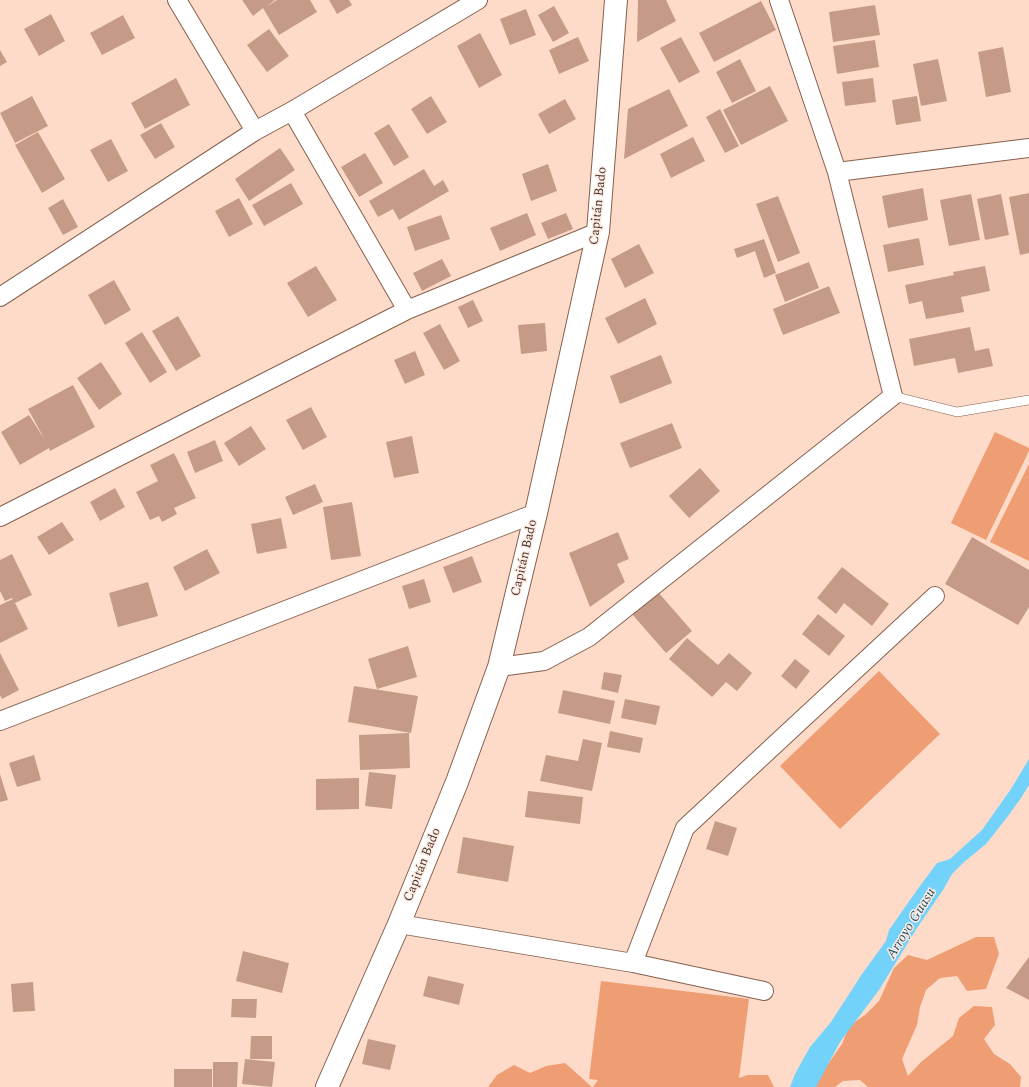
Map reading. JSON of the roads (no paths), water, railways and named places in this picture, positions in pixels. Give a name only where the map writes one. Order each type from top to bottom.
[{"type":"street","points":[[177,0],[255,131]]},
{"type":"street","points":[[0,297],[255,131],[292,112],[478,0]]},
{"type":"street","name":"Capitán Bado","points":[[327,1087],[399,924],[457,782],[499,667],[536,513],[598,232],[616,0]]},
{"type":"street","points":[[499,667],[544,661],[588,637],[893,396],[837,172],[780,0]]},
{"type":"street","points":[[292,112],[407,310]]},
{"type":"street","points":[[837,172],[1029,148]]},
{"type":"street","points":[[0,517],[407,310],[598,232]]},
{"type":"street","points":[[0,721],[536,513]]},
{"type":"street","points":[[633,963],[685,828],[935,596]]},
{"type":"street","points":[[399,924],[633,963],[764,991]]},
{"type":"lane","points":[[893,396],[957,412],[1029,400]]},
{"type":"water","name":"Arroyo Guasu","points":[[1029,759],[1029,785],[1021,798],[986,844],[952,874],[879,990],[840,1042],[816,1087],[790,1087],[795,1074],[810,1047],[831,1022],[862,974],[886,941],[889,930],[917,890],[937,863],[950,859],[982,830],[1011,789]]}]
